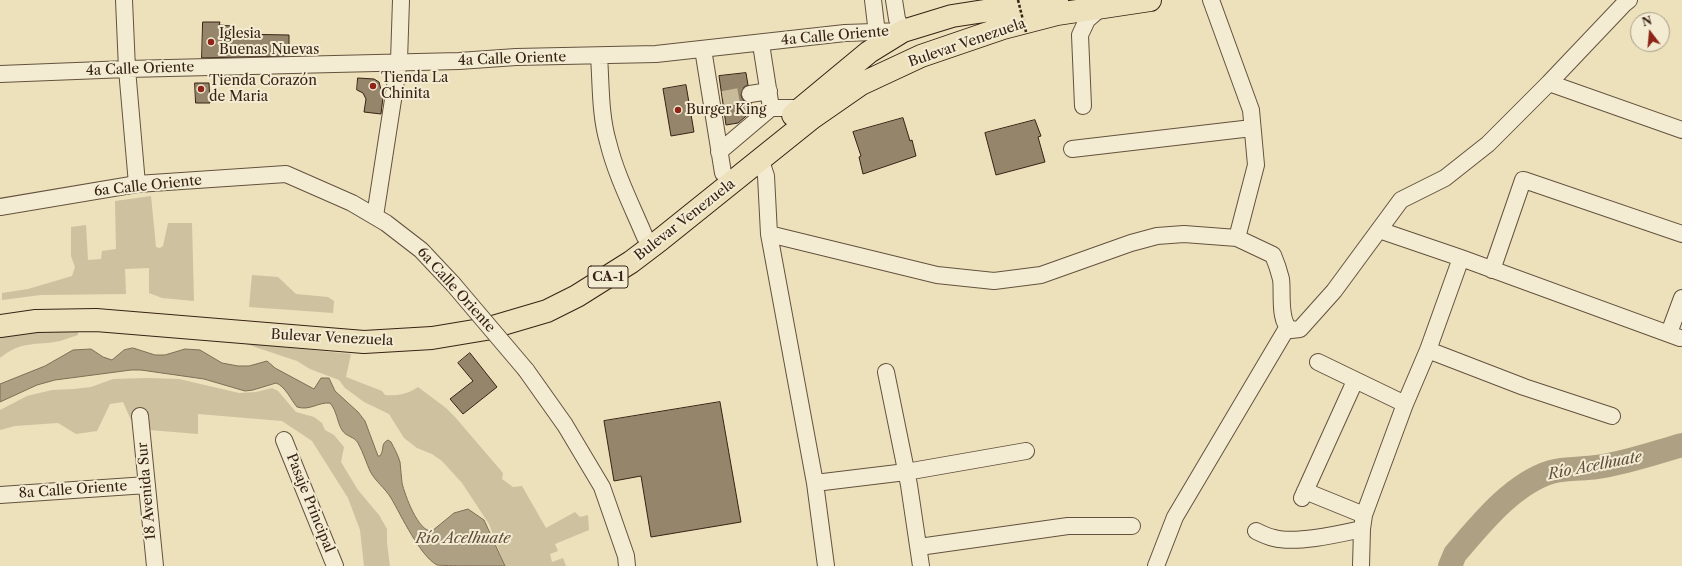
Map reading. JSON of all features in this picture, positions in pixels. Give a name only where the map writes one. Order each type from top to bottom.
[{"type":"highway","name":"Bulevar Venezuela","points":[[0,313],[38,307],[85,307],[312,327],[371,330],[416,328],[459,322],[491,314],[547,294],[595,270],[614,259],[645,237],[674,215],[802,108],[878,38],[952,16],[1057,7],[1102,7],[1150,0]]},
{"type":"highway","name":"Bulevar Venezuela","points":[[0,326],[36,320],[96,320],[364,342],[432,338],[486,329],[547,310],[577,296],[631,262],[828,106],[861,84],[921,56],[1003,28],[1057,7]]},
{"type":"highway","points":[[902,66],[912,50],[912,42],[903,30]]},
{"type":"street","points":[[124,0],[127,69],[137,184]]},
{"type":"street","points":[[125,17],[134,0]]},
{"type":"street","points":[[375,216],[399,61],[401,0]]},
{"type":"street","points":[[873,0],[878,38]]},
{"type":"street","points":[[894,0],[897,19],[903,30]]},
{"type":"street","points":[[1211,0],[1250,110],[1252,128],[1256,166],[1237,238]]},
{"type":"street","points":[[769,234],[937,275],[994,281],[1041,275],[1131,243],[1157,236],[1194,234],[1237,238],[1274,255],[1281,279],[1283,319],[1290,330],[1300,330],[1334,291],[1401,200],[1443,179],[1481,151],[1550,83],[1624,4],[1630,0]]},
{"type":"street","points":[[1057,7],[1080,35]]},
{"type":"street","points":[[1083,106],[1080,35],[1087,20],[1102,7]]},
{"type":"street","name":"4a Calle Oriente","points":[[0,74],[399,61],[459,61],[516,57],[656,54],[846,34],[878,38]]},
{"type":"street","points":[[761,44],[771,108]]},
{"type":"street","points":[[703,49],[717,100],[719,152],[723,174]]},
{"type":"street","points":[[599,56],[603,115],[607,142],[615,166],[645,237]]},
{"type":"street","points":[[1550,83],[1682,130]]},
{"type":"street","points":[[750,94],[768,91]]},
{"type":"street","points":[[719,152],[771,108],[802,108]]},
{"type":"street","points":[[1072,150],[1252,128]]},
{"type":"street","points":[[759,162],[763,167],[766,176],[769,234],[816,483],[826,566]]},
{"type":"street","name":"6a Calle Oriente","points":[[0,207],[137,184],[282,174],[311,185],[375,216],[395,228],[421,250],[453,284],[526,370],[565,425],[602,487],[626,556],[627,566]]},
{"type":"street","points":[[1492,270],[1523,180],[1682,234]]},
{"type":"street","points":[[1379,230],[1461,258],[1675,336],[1682,298]]},
{"type":"street","points":[[1361,566],[1363,522],[1405,404],[1428,350],[1461,258]]},
{"type":"street","points":[[1156,566],[1175,517],[1288,328]]},
{"type":"street","points":[[1428,350],[1524,387],[1612,416]]},
{"type":"street","points":[[1318,362],[1405,404]]},
{"type":"street","points":[[886,372],[906,472],[922,566]]},
{"type":"street","points":[[1355,381],[1303,495],[1363,522]]},
{"type":"street","name":"18 Avenida Sur","points":[[140,416],[155,566]]},
{"type":"street","name":"Pasaje Principal","points":[[284,440],[335,566]]},
{"type":"street","points":[[816,483],[906,472],[1026,450]]},
{"type":"street","name":"8a Calle Oriente","points":[[0,495],[147,484]]},
{"type":"street","points":[[1256,531],[1275,539],[1306,538],[1363,522]]},
{"type":"street","points":[[919,547],[1068,526],[1132,526]]},
{"type":"path","points":[[1018,0],[1026,32]]},
{"type":"shaded area","points":[[151,196],[156,247],[160,248],[163,246],[168,223],[192,223],[194,301],[162,298],[149,293],[149,268],[125,269],[126,294],[41,295],[2,300],[2,293],[28,289],[72,276],[75,267],[71,256],[71,227],[86,225],[88,260],[101,259],[102,251],[116,249],[115,201]]},
{"type":"shaded area","points":[[252,275],[278,277],[296,294],[328,297],[334,301],[333,313],[249,307]]},
{"type":"shaded area","points":[[78,327],[78,335],[60,341],[15,348],[0,358],[0,336]]},
{"type":"shaded area","points":[[243,343],[351,354],[346,377],[382,391],[385,395],[403,394],[418,387],[446,408],[455,417],[503,473],[502,479],[513,487],[522,486],[546,528],[575,512],[580,517],[588,515],[589,530],[555,544],[558,551],[550,554],[552,562],[563,558],[566,566],[505,566],[489,524],[462,483],[442,461],[432,454],[417,448],[404,438],[389,414],[364,402],[345,388],[339,380],[310,369],[297,361]]},
{"type":"shaded area","points":[[113,379],[179,379],[239,393],[256,392],[272,388],[278,391],[296,412],[314,417],[322,423],[325,430],[334,435],[344,447],[341,462],[358,490],[379,515],[387,529],[390,566],[364,566],[360,530],[348,498],[312,441],[282,421],[198,414],[198,434],[137,429],[123,402],[110,404],[97,431],[76,434],[58,423],[15,426],[0,430],[0,410],[27,396],[52,390],[91,387]]},
{"type":"water","name":"Río Acelhuate","points":[[133,348],[155,355],[165,355],[185,349],[200,350],[222,363],[238,366],[249,366],[267,361],[275,368],[314,389],[321,378],[329,378],[335,391],[358,412],[365,421],[378,456],[380,456],[384,443],[388,440],[391,442],[400,462],[402,483],[406,496],[413,512],[422,526],[427,530],[432,531],[454,513],[468,509],[484,520],[505,566],[437,565],[424,553],[411,534],[389,494],[372,475],[358,443],[342,430],[334,409],[330,403],[306,408],[297,407],[285,390],[276,383],[245,391],[204,379],[141,370],[131,370],[55,380],[37,385],[0,402],[0,384],[45,366],[73,350],[91,349],[103,357],[112,360],[124,350]]},
{"type":"building","points":[[203,22],[220,22],[219,25],[232,26],[232,34],[289,35],[289,56],[202,58]]},
{"type":"building","points":[[746,73],[748,85],[744,87],[741,95],[743,100],[751,103],[752,111],[738,123],[726,125],[719,76]]},
{"type":"building","points":[[358,78],[374,79],[379,82],[383,97],[381,114],[364,112],[366,99],[363,93],[357,90]]},
{"type":"building","points":[[195,83],[209,83],[210,103],[196,103]]},
{"type":"building","name":"Burger King","points":[[686,85],[694,132],[671,136],[663,89]]},
{"type":"building","points":[[903,118],[910,141],[912,140],[916,156],[863,174],[859,157],[861,156],[853,132]]},
{"type":"building","points":[[1035,120],[1041,136],[1038,137],[1045,162],[996,175],[985,133]]},
{"type":"building","points":[[470,353],[497,387],[463,414],[450,399],[473,381],[458,363]]},
{"type":"building","points":[[720,402],[741,522],[651,537],[641,476],[614,481],[604,421]]},
{"type":"waterway","name":"Río Acelhuate","points":[[1450,566],[1455,554],[1486,518],[1510,496],[1537,478],[1556,471],[1619,463],[1682,445]]},
{"type":"tunnel","points":[[723,99],[750,94]]},
{"type":"place","name":"Iglesia Buenas Nuevas","points":[[211,42]]},
{"type":"place","name":"Tienda La Chinita","points":[[373,86]]},
{"type":"place","name":"Tienda Corazón de Maria","points":[[201,89]]},
{"type":"place","name":"Burger King","points":[[678,110]]}]
